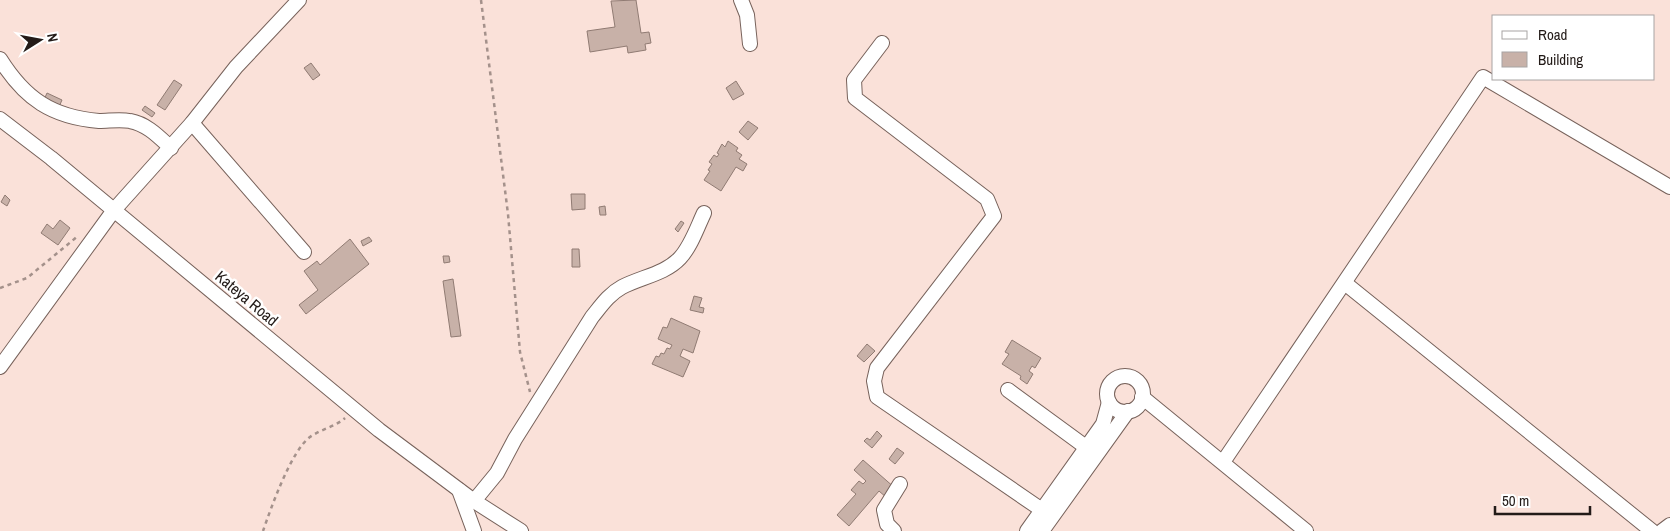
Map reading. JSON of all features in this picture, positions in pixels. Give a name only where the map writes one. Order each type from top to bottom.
[{"type":"street","points":[[0,367],[114,210],[171,148],[236,67],[299,0]]},
{"type":"street","points":[[741,0],[747,15],[750,44]]},
{"type":"street","points":[[882,43],[854,80],[855,98],[987,199],[994,216],[877,368],[874,381],[878,397],[1042,510]]},
{"type":"street","points":[[0,59],[15,81],[32,98],[49,110],[68,117],[100,121],[130,121],[154,132],[171,148]]},
{"type":"street","points":[[1223,462],[1346,284],[1483,77],[1670,187]]},
{"type":"street","name":"Kateya Road","points":[[0,119],[114,210],[354,409],[474,501],[521,531]]},
{"type":"street","points":[[192,123],[304,252]]},
{"type":"street","points":[[474,501],[497,473],[534,408],[606,299],[620,288],[660,272],[679,259],[688,248],[704,213]]},
{"type":"street","points":[[1346,284],[1652,531]]},
{"type":"street","points":[[1042,531],[1092,451],[1103,424],[1109,402],[1107,392],[1110,383],[1119,377],[1125,376],[1139,383],[1142,397],[1306,531]]},
{"type":"street","points":[[1008,390],[1092,451]]},
{"type":"street","points":[[1027,531],[1042,510],[1092,451],[1128,411],[1136,407],[1142,397]]},
{"type":"street","points":[[1109,402],[1119,411],[1128,411]]},
{"type":"street","points":[[894,531],[887,524],[884,510],[900,484]]},
{"type":"street","points":[[459,490],[474,531]]},
{"type":"street","points":[[1662,531],[1670,525]]},
{"type":"path","points":[[481,0],[508,214],[520,352],[534,408]]},
{"type":"path","points":[[0,288],[27,278],[79,236]]},
{"type":"path","points":[[263,531],[293,458],[302,444],[311,436],[342,420],[354,409]]},
{"type":"building","points":[[636,0],[641,33],[649,32],[651,43],[645,44],[646,50],[628,53],[627,46],[590,52],[587,31],[615,27],[611,1]]},
{"type":"building","points":[[311,63],[320,75],[313,80],[304,68]]},
{"type":"building","points":[[174,80],[182,85],[165,110],[157,105]]},
{"type":"building","points":[[736,81],[744,94],[733,100],[726,88]]},
{"type":"building","points":[[47,93],[62,100],[58,109],[43,102]]},
{"type":"building","points":[[145,106],[155,113],[152,117],[142,110]]},
{"type":"building","points":[[748,121],[758,128],[748,140],[739,132]]},
{"type":"building","points":[[728,141],[738,148],[736,151],[742,155],[739,159],[747,164],[743,171],[736,167],[721,191],[704,180],[712,164],[709,162],[714,155],[717,157],[722,144],[725,147]]},
{"type":"building","points":[[571,194],[585,194],[585,209],[572,210]]},
{"type":"building","points":[[5,195],[10,200],[7,206],[1,202]]},
{"type":"building","points":[[605,206],[606,215],[600,215],[599,207]]},
{"type":"building","points":[[60,220],[70,228],[58,245],[41,233],[47,224],[53,229]]},
{"type":"building","points":[[681,221],[684,223],[678,232],[675,229]]},
{"type":"building","points":[[369,237],[372,241],[363,246],[361,241]]},
{"type":"building","points":[[350,239],[369,264],[306,314],[299,305],[318,290],[304,271],[317,261],[320,265]]},
{"type":"building","points":[[572,249],[579,249],[580,267],[572,267]]},
{"type":"building","points":[[443,256],[449,256],[450,262],[444,263]]},
{"type":"building","points":[[453,279],[461,336],[451,337],[443,281]]},
{"type":"building","points":[[694,296],[702,298],[699,307],[704,308],[703,313],[690,310]]},
{"type":"building","points":[[671,318],[700,331],[693,353],[683,349],[680,356],[690,361],[683,377],[652,364],[656,356],[659,357],[661,353],[664,354],[667,348],[670,349],[672,345],[658,339],[663,327],[667,328]]},
{"type":"building","points":[[1012,340],[1041,358],[1035,368],[1032,366],[1029,371],[1033,374],[1027,384],[1020,379],[1021,376],[1002,364],[1009,354],[1005,352]]},
{"type":"building","points":[[867,344],[875,351],[864,362],[857,356]]},
{"type":"building","points":[[877,431],[882,436],[872,448],[864,441],[867,438],[870,440]]},
{"type":"building","points":[[897,448],[904,453],[895,464],[889,459]]},
{"type":"building","points":[[863,460],[895,488],[887,498],[879,491],[849,526],[837,515],[856,494],[851,490],[859,481],[863,484],[866,481],[854,470]]}]
